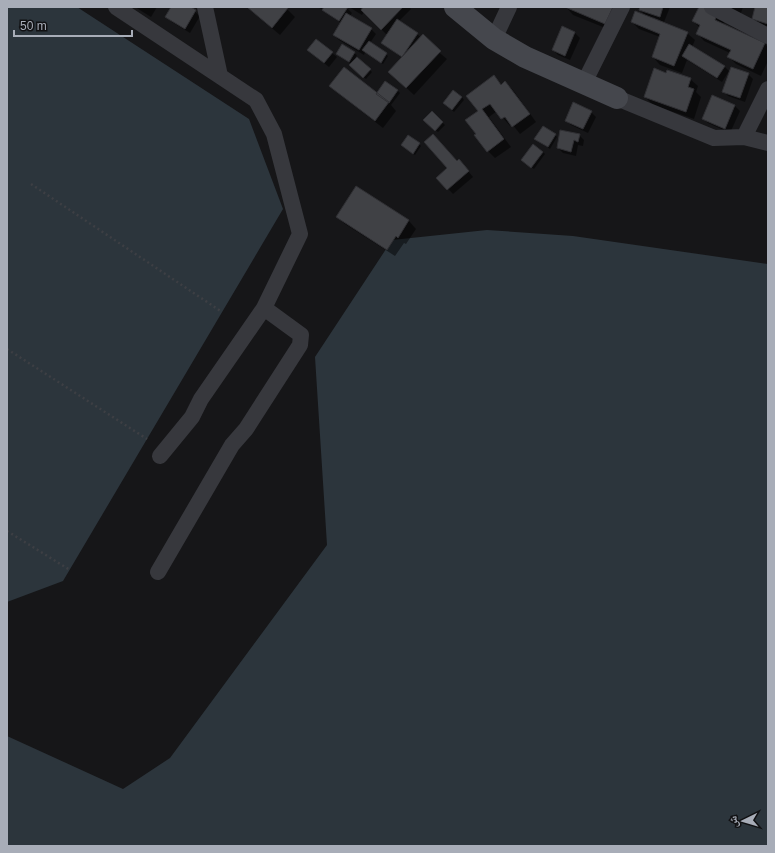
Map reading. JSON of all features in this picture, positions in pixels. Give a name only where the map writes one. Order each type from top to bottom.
[{"type":"main road","points":[[455,7],[494,39],[526,57],[617,98]]},
{"type":"street","points":[[116,7],[256,100],[274,134],[300,234],[264,308],[201,399],[192,417],[160,456]]},
{"type":"street","points":[[205,7],[220,76]]},
{"type":"street","points":[[494,39],[509,7]]},
{"type":"street","points":[[584,83],[622,7]]},
{"type":"street","points":[[712,7],[768,36]]},
{"type":"street","points":[[744,137],[768,89]]},
{"type":"street","points":[[617,98],[714,138],[744,137],[768,143]]},
{"type":"street","points":[[158,572],[232,444],[246,428],[300,345],[301,335],[264,308]]},
{"type":"path","points":[[32,184],[222,312]]},
{"type":"path","points":[[7,350],[147,439]]},
{"type":"path","points":[[7,531],[70,570]]},
{"type":"shaded area","points":[[7,7],[77,7],[249,119],[283,209],[63,581],[7,602]]},
{"type":"shaded area","points":[[487,230],[573,236],[768,264],[768,846],[7,846],[7,736],[123,789],[170,758],[327,545],[315,357],[392,240]]},
{"type":"building","points":[[171,7],[191,7],[196,10],[185,29],[165,17]]},
{"type":"building","points":[[247,7],[286,7],[288,8],[272,28]]},
{"type":"building","points":[[324,7],[348,7],[339,21],[322,10]]},
{"type":"building","points":[[363,7],[403,7],[381,30],[361,10]]},
{"type":"building","points":[[565,7],[613,7],[605,24]]},
{"type":"building","points":[[640,7],[663,7],[660,17],[639,10]]},
{"type":"building","points":[[699,7],[703,7],[717,14],[715,20],[765,43],[753,69],[727,57],[731,50],[696,34],[700,25],[692,21]]},
{"type":"building","points":[[755,7],[768,7],[768,24],[752,19]]},
{"type":"building","points":[[635,11],[688,32],[674,66],[652,57],[660,34],[631,22]]},
{"type":"building","points":[[346,13],[372,28],[359,50],[333,35]]},
{"type":"building","points":[[397,19],[418,33],[402,57],[381,43]]},
{"type":"building","points":[[562,26],[575,32],[565,56],[552,50]]},
{"type":"building","points":[[423,34],[441,51],[406,88],[388,72]]},
{"type":"building","points":[[316,39],[333,52],[324,63],[307,50]]},
{"type":"building","points":[[369,41],[387,53],[381,63],[362,50]]},
{"type":"building","points":[[342,44],[355,52],[349,62],[336,54]]},
{"type":"building","points":[[689,44],[725,66],[717,78],[682,56]]},
{"type":"building","points":[[357,57],[371,69],[363,78],[349,65]]},
{"type":"building","points":[[344,67],[389,102],[375,121],[329,86]]},
{"type":"building","points":[[731,67],[749,73],[740,98],[722,92]]},
{"type":"building","points":[[654,68],[666,73],[667,70],[691,78],[688,87],[694,89],[686,112],[644,97]]},
{"type":"building","points":[[494,75],[501,85],[505,81],[530,114],[512,127],[505,117],[501,119],[490,104],[482,109],[504,139],[487,152],[465,120],[478,111],[466,96]]},
{"type":"building","points":[[385,81],[398,90],[389,103],[376,94]]},
{"type":"building","points":[[453,90],[462,97],[452,110],[443,103]]},
{"type":"building","points":[[712,95],[735,105],[725,129],[702,119]]},
{"type":"building","points":[[573,102],[592,111],[583,129],[565,121]]},
{"type":"building","points":[[432,111],[443,122],[435,131],[423,120]]},
{"type":"building","points":[[543,126],[556,134],[548,147],[534,139]]},
{"type":"building","points":[[560,130],[580,134],[578,142],[574,140],[571,152],[557,148]]},
{"type":"building","points":[[433,134],[457,161],[459,159],[469,171],[447,190],[436,178],[447,168],[424,142]]},
{"type":"building","points":[[408,135],[420,143],[413,154],[401,145]]},
{"type":"building","points":[[533,144],[543,152],[531,168],[521,160]]},
{"type":"building","points":[[356,186],[409,220],[398,238],[396,236],[387,250],[336,217]]}]
